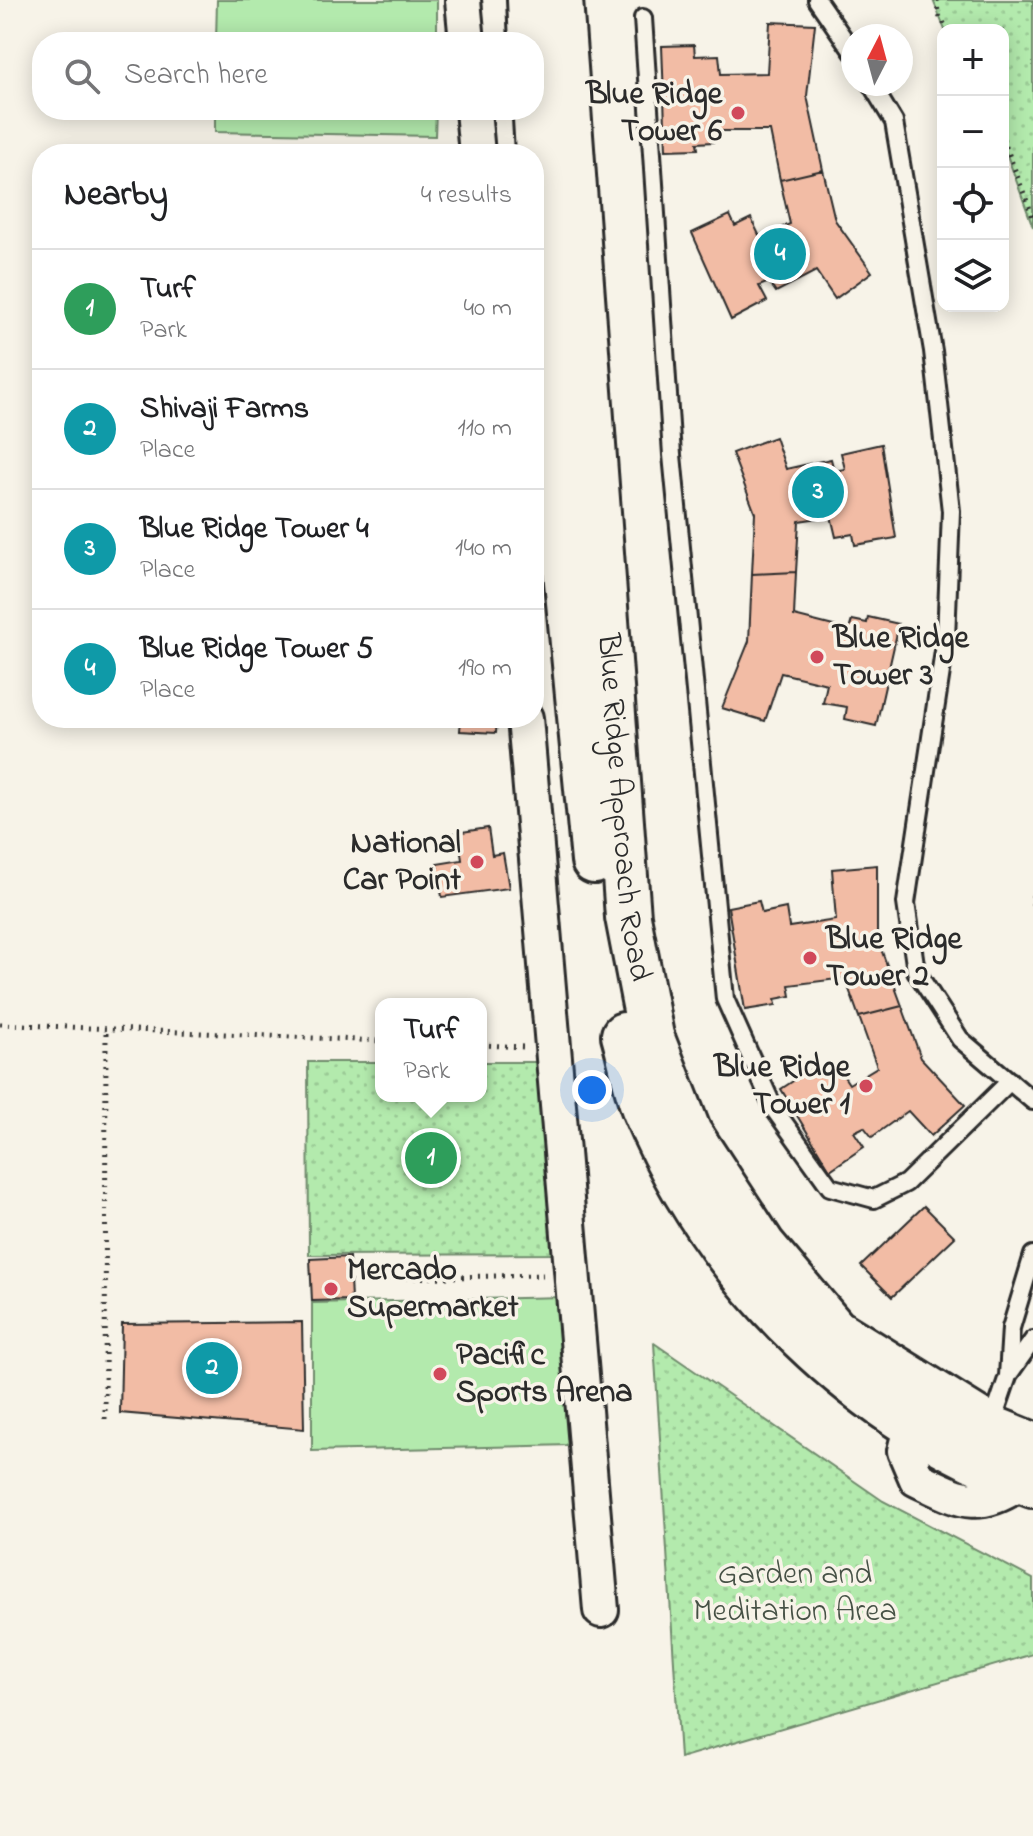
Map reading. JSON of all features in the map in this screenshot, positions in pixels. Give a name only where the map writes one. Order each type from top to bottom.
[{"type":"street","points":[[463,0],[466,32]]},
{"type":"street","points":[[530,0],[532,32]]},
{"type":"street","name":"Blue Ridge Approach Road","points":[[560,0],[564,297],[573,442],[614,919],[612,989],[644,1110],[697,1208],[767,1304],[836,1370],[911,1428],[985,1447]]},
{"type":"street","points":[[474,120],[476,144]]},
{"type":"street","name":"Blue Ridge Approach Road","points":[[539,120],[542,144]]},
{"type":"street","name":"Blue Ridge Approach Road","points":[[544,155],[564,297]]},
{"type":"street","points":[[526,728],[601,1610]]},
{"type":"street","name":"Blue Ridge Approach Road","points":[[614,919],[651,1036],[689,1133],[763,1246],[835,1331],[985,1447],[1029,1470]]},
{"type":"street","points":[[911,1428],[905,1451],[917,1479],[966,1502],[1000,1497],[1029,1470]]},
{"type":"lane","points":[[817,0],[841,35]]},
{"type":"lane","points":[[643,18],[672,455],[725,999],[774,1109],[830,1187],[874,1199],[906,1183],[1010,1081]]},
{"type":"lane","points":[[878,96],[894,122],[933,351],[951,511],[946,638],[906,903],[916,971],[960,1039],[1033,1101]]},
{"type":"lane","points":[[985,1447],[1008,1376],[1011,1328],[1033,1255]]},
{"type":"lane","points":[[1008,1376],[1033,1340]]},
{"type":"path","points":[[937,0],[938,14],[944,24]]},
{"type":"path","points":[[1009,155],[1033,217]]},
{"type":"path","points":[[1033,895],[1033,907]]},
{"type":"path","points":[[0,1024],[375,1041]]},
{"type":"path","points":[[105,1419],[106,1029]]},
{"type":"path","points":[[487,1045],[553,1049]]},
{"type":"path","points":[[350,1279],[572,1275]]},
{"type":"green space","points":[[217,0],[437,0],[437,32],[216,32]]},
{"type":"green space","points":[[933,0],[1033,0],[1033,227],[1009,161],[1009,24],[943,24]]},
{"type":"green space","points":[[215,120],[436,120],[435,136],[215,132]]},
{"type":"green space","points":[[308,1062],[375,1062],[375,1102],[487,1102],[487,1062],[554,1062],[554,1254],[309,1255]]},
{"type":"green space","name":"Pacific Sports Arena","points":[[564,1297],[571,1445],[312,1451],[312,1303]]},
{"type":"green space","name":"Garden and Meditation Area","points":[[654,1343],[883,1501],[1033,1579],[1033,1654],[680,1758]]},
{"type":"building","name":"Blue Ridge Tower 6","points":[[770,22],[815,24],[807,96],[823,170],[780,180],[770,131],[713,131],[713,142],[697,143],[698,149],[666,150],[662,46],[694,45],[695,56],[719,55],[721,74],[767,73]]},
{"type":"building","points":[[823,170],[835,220],[872,272],[835,299],[816,271],[776,292],[769,282],[759,286],[767,301],[731,320],[692,233],[730,215],[735,226],[751,218],[760,237],[790,224],[780,180]]},
{"type":"building","points":[[775,437],[786,469],[831,459],[834,471],[845,469],[841,453],[881,444],[896,538],[855,545],[853,534],[836,537],[831,516],[799,521],[796,572],[752,574],[755,513],[732,453]]},
{"type":"building","name":"Blue Ridge Tower 3","points":[[796,572],[794,616],[849,630],[852,620],[867,623],[868,617],[899,624],[876,726],[845,719],[847,707],[823,703],[827,684],[781,673],[765,721],[722,708],[749,641],[752,574]]},
{"type":"building","points":[[460,728],[496,728],[496,733],[460,731]]},
{"type":"building","name":"National Car Point","points":[[488,828],[492,855],[503,853],[509,888],[442,897],[437,864],[462,860],[460,845],[451,846],[449,834]]},
{"type":"building","name":"Blue Ridge Tower 2","points":[[877,865],[877,938],[902,1006],[859,1017],[845,978],[789,985],[791,996],[775,999],[776,1005],[745,1010],[728,907],[759,901],[762,913],[786,908],[789,927],[836,920],[832,869]]},
{"type":"building","name":"Blue Ridge Tower 1","points":[[902,1006],[921,1058],[965,1105],[931,1136],[908,1111],[872,1137],[864,1127],[854,1132],[864,1147],[830,1170],[781,1089],[816,1066],[823,1076],[837,1066],[849,1084],[877,1067],[859,1017]]},
{"type":"building","points":[[924,1206],[955,1237],[892,1297],[861,1266]]},
{"type":"building","name":"Mercado Supermarket","points":[[349,1257],[351,1300],[312,1301],[310,1259]]},
{"type":"building","points":[[302,1322],[304,1429],[120,1413],[122,1324]]},
{"type":"place","name":"Blue Ridge Tower 6","points":[[738,113]]},
{"type":"place","name":"Blue Ridge Tower 5","points":[[780,254]]},
{"type":"place","name":"Blue Ridge Tower 4","points":[[818,492]]},
{"type":"place","name":"Blue Ridge Tower 3","points":[[817,657]]},
{"type":"place","name":"National Car Point","points":[[477,862]]},
{"type":"place","name":"Blue Ridge Tower 2","points":[[810,958]]},
{"type":"place","name":"Blue Ridge Tower 1","points":[[866,1086]]},
{"type":"place","name":"Turf","points":[[431,1158]]},
{"type":"place","name":"Mercado Supermarket","points":[[331,1289]]},
{"type":"place","name":"Shivaji Farms","points":[[212,1368]]},
{"type":"place","name":"Pacific Sports Arena","points":[[440,1374]]}]
